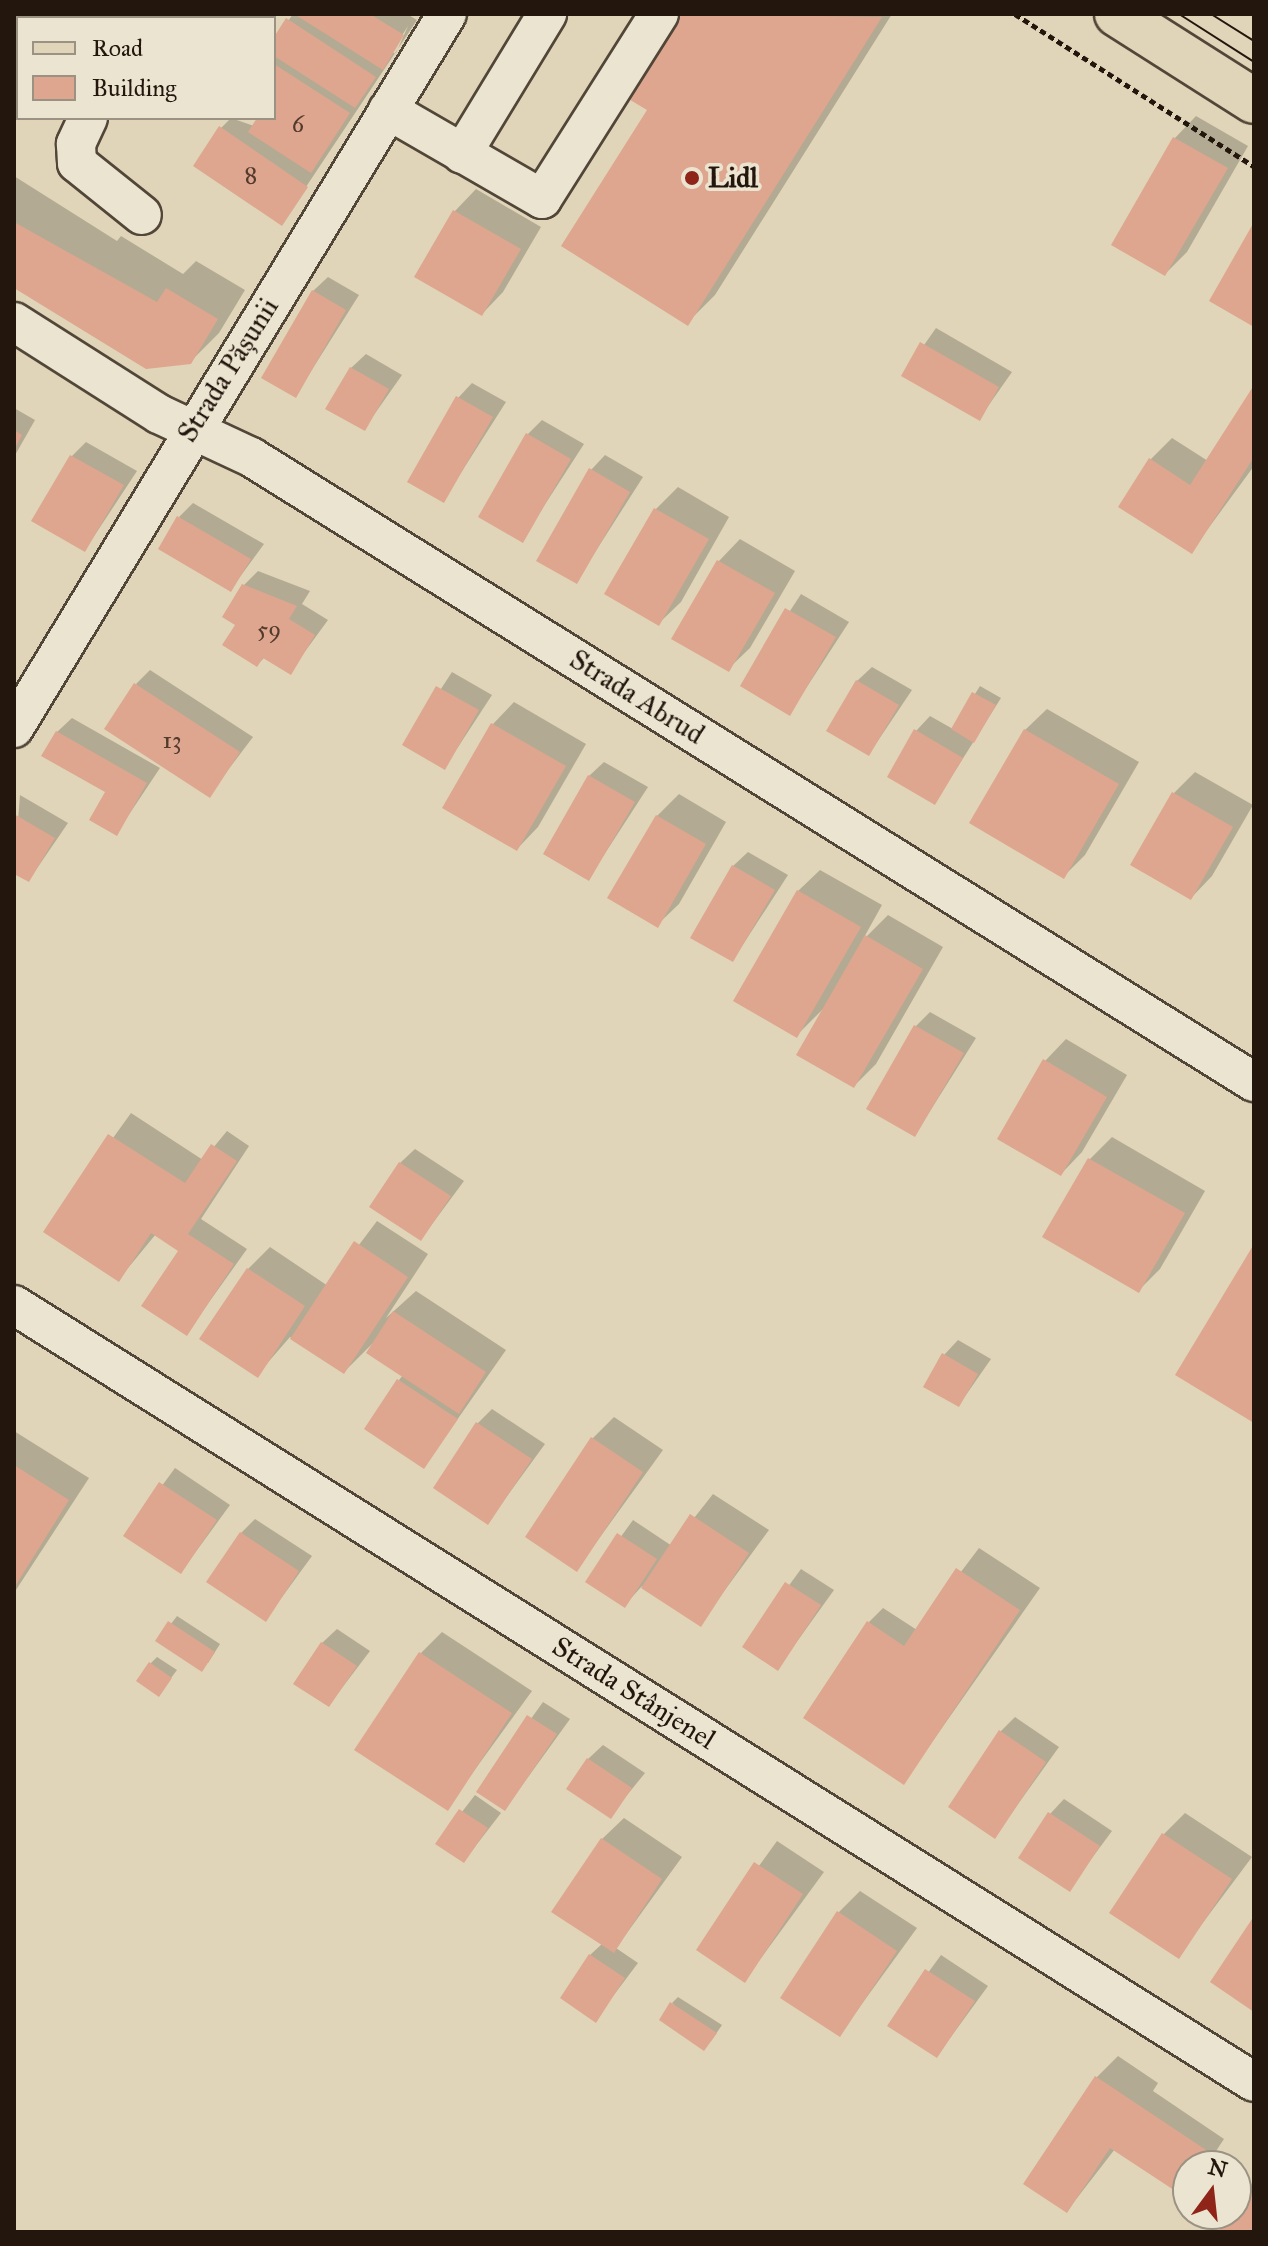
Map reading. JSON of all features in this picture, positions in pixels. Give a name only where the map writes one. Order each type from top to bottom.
[{"type":"main road","points":[[1117,14],[1254,101]]},
{"type":"street","name":"Strada Pășunii","points":[[14,728],[190,430],[447,14]]},
{"type":"street","points":[[462,154],[547,14]]},
{"type":"street","points":[[388,110],[542,199],[659,14]]},
{"type":"street","points":[[87,120],[76,144],[77,163],[142,215]]},
{"type":"street","name":"Strada Abrud","points":[[14,322],[190,430],[251,457],[1254,1082]]},
{"type":"street","name":"Strada Stânjenel","points":[[14,1305],[1254,2082]]},
{"type":"path","points":[[1015,14],[1254,166]]},
{"type":"building","points":[[14,14],[99,14],[16,16],[16,50]]},
{"type":"building","points":[[294,14],[370,14],[404,35],[383,70]]},
{"type":"building","name":"Lidl","points":[[680,14],[882,17],[688,326],[561,246],[647,110],[627,98]]},
{"type":"building","points":[[286,18],[376,77],[355,108],[276,57],[276,34]]},
{"type":"building","points":[[276,65],[350,113],[311,173],[248,132],[256,120],[276,120]]},
{"type":"building","points":[[219,126],[308,187],[282,226],[193,166]]},
{"type":"building","points":[[1173,137],[1228,168],[1165,276],[1111,245]]},
{"type":"building","points":[[453,210],[521,249],[482,316],[414,277]]},
{"type":"building","points":[[14,222],[157,302],[166,288],[218,319],[191,364],[146,369],[14,288]]},
{"type":"building","points":[[1254,222],[1254,327],[1209,301]]},
{"type":"building","points":[[312,290],[346,310],[296,398],[261,378]]},
{"type":"building","points":[[920,342],[999,387],[980,421],[901,376]]},
{"type":"building","points":[[350,367],[389,389],[365,431],[325,409]]},
{"type":"building","points":[[1254,385],[1254,457],[1192,554],[1118,507],[1149,458],[1190,485]]},
{"type":"building","points":[[456,396],[493,417],[444,503],[407,482]]},
{"type":"building","points":[[14,430],[22,435],[14,450]]},
{"type":"building","points":[[526,433],[571,459],[523,543],[478,517]]},
{"type":"building","points":[[70,455],[124,485],[85,552],[31,521]]},
{"type":"building","points":[[589,468],[630,492],[577,584],[536,561]]},
{"type":"building","points":[[654,508],[709,539],[659,626],[604,594]]},
{"type":"building","points":[[177,516],[251,559],[231,592],[158,549]]},
{"type":"building","points":[[717,560],[775,593],[729,672],[671,639]]},
{"type":"building","points":[[242,584],[297,606],[289,619],[315,635],[291,675],[263,658],[257,667],[222,645],[235,625],[222,617]]},
{"type":"building","points":[[785,608],[836,637],[790,716],[740,686]]},
{"type":"building","points":[[856,680],[899,705],[869,756],[826,731]]},
{"type":"building","points":[[134,683],[240,752],[210,798],[104,729]]},
{"type":"building","points":[[436,686],[479,710],[445,770],[402,745]]},
{"type":"building","points":[[972,692],[996,705],[974,743],[951,729]]},
{"type":"building","points":[[491,723],[566,766],[517,851],[442,808]]},
{"type":"building","points":[[914,729],[963,758],[935,805],[887,777]]},
{"type":"building","points":[[1024,729],[1119,784],[1064,879],[969,823]]},
{"type":"building","points":[[56,731],[147,783],[117,836],[89,820],[105,792],[41,756]]},
{"type":"building","points":[[588,775],[635,802],[589,881],[543,854]]},
{"type":"building","points":[[1172,792],[1233,827],[1191,900],[1130,865]]},
{"type":"building","points":[[14,814],[55,838],[29,882],[14,874]]},
{"type":"building","points":[[656,815],[706,844],[658,928],[607,898]]},
{"type":"building","points":[[732,865],[775,890],[733,962],[690,938]]},
{"type":"building","points":[[797,890],[861,927],[797,1038],[733,1001]]},
{"type":"building","points":[[865,935],[923,969],[854,1088],[796,1055]]},
{"type":"building","points":[[914,1025],[964,1053],[915,1137],[866,1109]]},
{"type":"building","points":[[1043,1059],[1107,1097],[1061,1176],[997,1139]]},
{"type":"building","points":[[108,1134],[185,1183],[211,1144],[237,1161],[188,1234],[234,1264],[187,1336],[141,1306],[178,1251],[151,1233],[119,1282],[43,1232]]},
{"type":"building","points":[[1088,1158],[1185,1213],[1139,1293],[1042,1237]]},
{"type":"building","points":[[399,1162],[451,1196],[421,1241],[369,1207]]},
{"type":"building","points":[[354,1241],[408,1277],[344,1374],[290,1339]]},
{"type":"building","points":[[1254,1244],[1254,1423],[1175,1375]]},
{"type":"building","points":[[247,1268],[305,1306],[258,1378],[199,1339]]},
{"type":"building","points":[[393,1311],[486,1372],[459,1414],[366,1353]]},
{"type":"building","points":[[942,1353],[978,1374],[959,1407],[923,1387]]},
{"type":"building","points":[[397,1379],[458,1419],[424,1469],[364,1429]]},
{"type":"building","points":[[476,1422],[532,1459],[488,1525],[433,1488]]},
{"type":"building","points":[[591,1437],[643,1472],[577,1572],[525,1537]]},
{"type":"building","points":[[14,1465],[69,1500],[14,1588]]},
{"type":"building","points":[[159,1482],[217,1520],[181,1574],[123,1536]]},
{"type":"building","points":[[690,1514],[749,1553],[701,1627],[641,1588]]},
{"type":"building","points":[[240,1532],[299,1571],[266,1622],[206,1582]]},
{"type":"building","points":[[617,1533],[657,1559],[625,1608],[585,1582]]},
{"type":"building","points":[[956,1568],[1020,1610],[904,1785],[803,1718],[867,1621],[904,1646]]},
{"type":"building","points":[[785,1582],[821,1605],[778,1671],[742,1647]]},
{"type":"building","points":[[168,1621],[215,1652],[202,1672],[155,1641]]},
{"type":"building","points":[[321,1642],[357,1666],[329,1707],[293,1684]]},
{"type":"building","points":[[419,1652],[512,1713],[448,1811],[354,1750]]},
{"type":"building","points":[[149,1662],[172,1678],[159,1697],[136,1681]]},
{"type":"building","points":[[527,1715],[557,1734],[505,1811],[476,1792]]},
{"type":"building","points":[[999,1730],[1046,1762],[995,1839],[948,1807]]},
{"type":"building","points":[[587,1758],[632,1788],[611,1819],[566,1789]]},
{"type":"building","points":[[459,1809],[488,1828],[464,1863],[435,1844]]},
{"type":"building","points":[[1048,1812],[1100,1846],[1070,1892],[1018,1858]]},
{"type":"building","points":[[1162,1833],[1232,1879],[1179,1959],[1109,1913]]},
{"type":"building","points":[[601,1838],[662,1879],[614,1953],[551,1912]]},
{"type":"building","points":[[754,1862],[803,1894],[745,1983],[696,1950]]},
{"type":"building","points":[[837,1911],[897,1951],[840,2037],[780,1998]]},
{"type":"building","points":[[1254,1916],[1254,2012],[1210,1982]]},
{"type":"building","points":[[589,1954],[625,1978],[596,2023],[560,1998]]},
{"type":"building","points":[[925,1969],[975,2001],[937,2058],[887,2026]]},
{"type":"building","points":[[670,2002],[717,2033],[704,2051],[659,2020]]},
{"type":"building","points":[[1095,2076],[1206,2150],[1172,2150],[1172,2189],[1110,2148],[1067,2213],[1023,2184]]},
{"type":"building","points":[[1254,2181],[1254,2232],[1219,2230],[1252,2230]]},
{"type":"tram line","points":[[1179,14],[1254,62]]},
{"type":"tram line","points":[[1211,14],[1254,41]]},
{"type":"place","name":"Lidl","points":[[692,178]]}]
